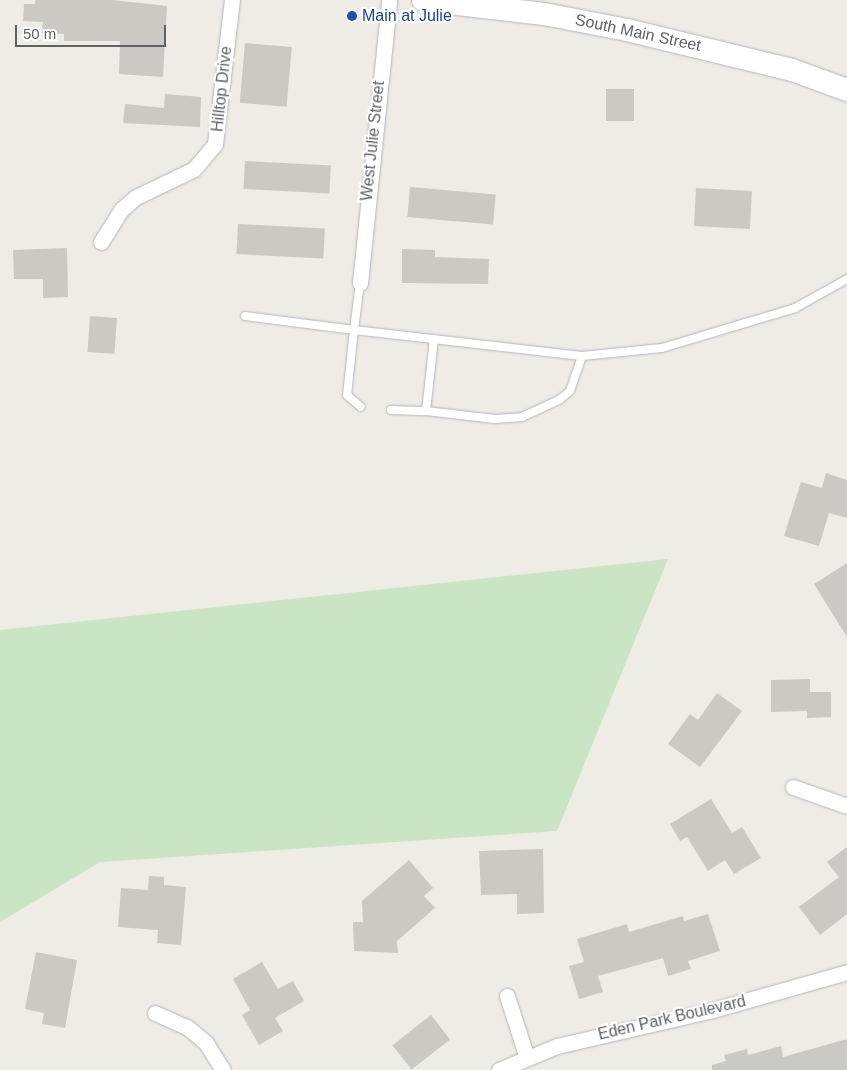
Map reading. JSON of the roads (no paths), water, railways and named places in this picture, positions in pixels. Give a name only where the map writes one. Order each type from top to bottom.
[{"type":"main road","name":"South Main Street","points":[[424,0],[544,14],[627,30],[792,70],[847,90]]},
{"type":"street","name":"Hilltop Drive","points":[[101,242],[122,209],[136,197],[194,169],[215,144],[232,0]]},
{"type":"street","name":"West Julie Street","points":[[360,283],[389,0]]},
{"type":"street","points":[[793,787],[847,806]]},
{"type":"street","name":"Eden Park Boulevard","points":[[500,1070],[557,1046],[713,1010],[847,972]]},
{"type":"street","points":[[507,996],[527,1058]]},
{"type":"street","points":[[155,1013],[187,1026],[206,1043],[222,1070]]},
{"type":"lane","points":[[245,316],[582,356],[662,348],[795,308],[847,278]]},
{"type":"lane","points":[[360,283],[346,395],[362,407]]},
{"type":"lane","points":[[426,411],[434,339]]},
{"type":"lane","points":[[391,410],[426,411],[495,419],[522,417],[570,391],[582,356]]},
{"type":"place","name":"Main at Julie","points":[[352,16]]}]
